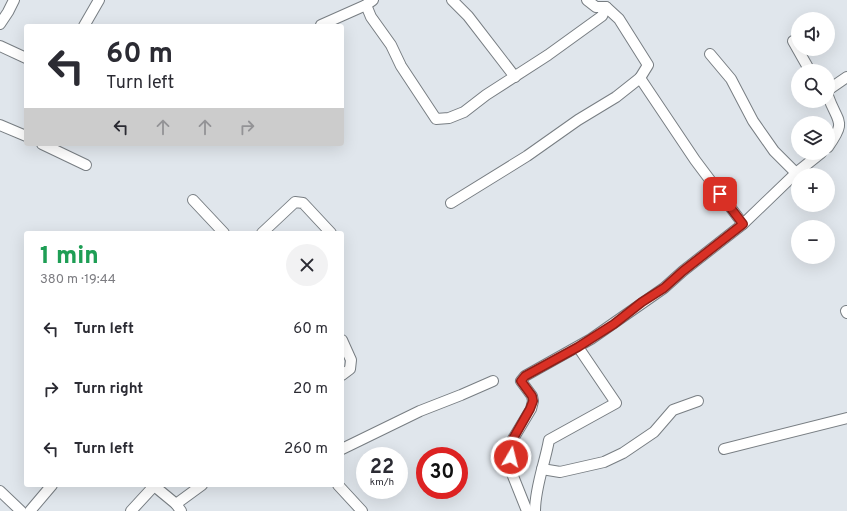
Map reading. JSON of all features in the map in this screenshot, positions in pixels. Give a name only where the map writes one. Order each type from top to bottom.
[{"type":"street","points":[[0,24],[14,0]]},
{"type":"street","points":[[85,24],[99,0]]},
{"type":"street","points":[[452,0],[468,16],[515,77]]},
{"type":"street","points":[[451,203],[527,156],[578,120],[616,97],[640,78],[648,65],[620,19],[606,8],[596,7],[587,0]]},
{"type":"street","points":[[323,24],[369,2],[372,17],[391,45],[401,66],[436,120],[450,118],[464,112],[486,95],[515,77],[602,16],[606,8]]},
{"type":"street","points":[[0,46],[24,57]]},
{"type":"street","points":[[710,54],[730,79],[753,121],[774,151],[791,168]]},
{"type":"street","points":[[835,85],[847,77]]},
{"type":"street","points":[[640,78],[695,160],[743,224]]},
{"type":"street","points":[[834,108],[844,119],[846,125],[842,136],[835,142]]},
{"type":"street","points":[[0,126],[24,135]]},
{"type":"street","points":[[46,146],[86,165]]},
{"type":"street","points":[[802,168],[812,160]]},
{"type":"street","points":[[527,511],[511,471],[510,444],[533,401],[532,396],[521,381],[525,376],[578,347],[614,324],[642,302],[664,288],[683,271],[743,224],[791,178]]},
{"type":"street","points":[[193,200],[222,231]]},
{"type":"street","points":[[264,231],[295,202],[303,203],[329,231]]},
{"type":"street","points":[[344,344],[351,360],[350,369],[344,374]]},
{"type":"street","points":[[535,511],[542,469],[546,459],[549,440],[616,403],[578,347]]},
{"type":"street","points":[[344,448],[420,411],[493,381]]},
{"type":"street","points":[[542,469],[560,472],[604,462],[623,453],[654,432],[673,410],[698,401]]},
{"type":"street","points":[[724,449],[847,418]]},
{"type":"street","points":[[30,511],[50,487]]},
{"type":"street","points":[[131,511],[153,487]]},
{"type":"street","points":[[155,487],[179,507],[200,487]]},
{"type":"street","points":[[340,487],[362,511]]},
{"type":"street","points":[[0,491],[21,511]]},
{"type":"route","points":[[511,457],[510,444],[533,401],[532,396],[521,381],[525,376],[592,339],[614,324],[642,302],[664,288],[683,271],[743,224],[720,194]]}]
